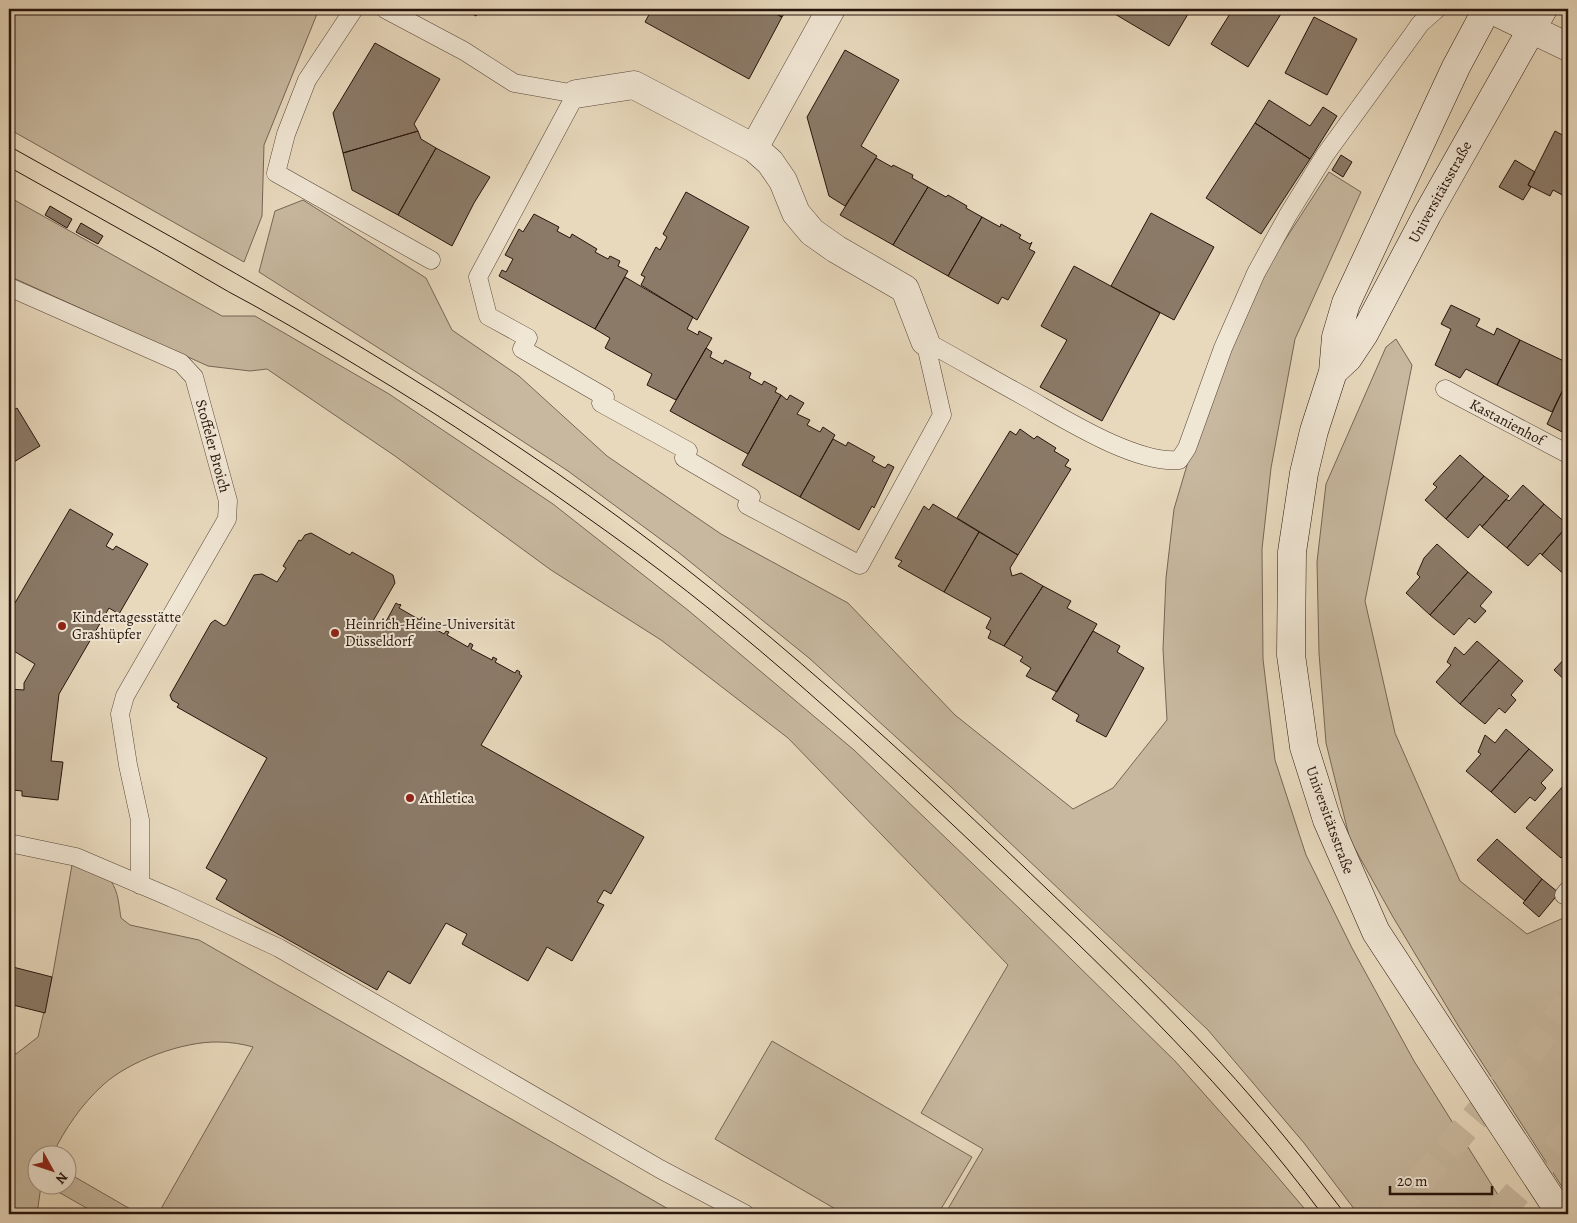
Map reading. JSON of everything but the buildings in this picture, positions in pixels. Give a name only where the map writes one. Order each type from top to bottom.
[{"type":"street","points":[[754,148],[831,9]]},
{"type":"street","points":[[1488,9],[1537,19],[1568,47]]},
{"type":"street","name":"Universitätsstraße","points":[[1488,9],[1456,67],[1346,303],[1336,337],[1333,372],[1314,431],[1304,473],[1292,552],[1291,655],[1304,747],[1327,820],[1376,932],[1561,1214]]},
{"type":"street","name":"Universitätsstraße","points":[[1333,372],[1348,358],[1364,334],[1428,213],[1537,19]]},
{"type":"street","points":[[576,94],[634,85],[754,148],[770,162],[783,181],[796,213],[812,232],[836,249],[905,289],[925,341]]},
{"type":"lane","points":[[354,9],[307,80],[286,134],[276,173],[431,260]]},
{"type":"lane","points":[[385,9],[464,51],[514,83],[576,94],[478,277],[488,316],[528,338],[522,349],[605,397],[602,403],[688,451],[684,458],[751,497],[747,505],[860,565],[942,415],[925,341]]},
{"type":"lane","points":[[925,341],[1111,443],[1127,450],[1166,460],[1179,460],[1187,448],[1223,348],[1256,272],[1288,215],[1325,155],[1420,24],[1437,9]]},
{"type":"lane","name":"Stoffeler Broich","points":[[9,287],[181,363],[194,377],[228,501],[227,519],[125,696],[120,714],[128,765],[140,820],[140,884]]},
{"type":"lane","name":"Kastanienhof","points":[[1445,389],[1568,454]]},
{"type":"lane","points":[[9,843],[76,857],[172,898],[279,948],[660,1169],[745,1214]]},
{"type":"shaded area","points":[[9,9],[319,9],[264,145],[262,216],[244,262],[9,129]]},
{"type":"shaded area","points":[[1329,172],[1361,192],[1295,339],[1271,468],[1262,549],[1263,659],[1275,760],[1306,855],[1352,948],[1414,1061],[1510,1214],[1358,1214],[1304,1143],[1208,1030],[951,787],[809,658],[678,552],[568,471],[259,272],[275,211],[303,200],[426,278],[452,330],[519,376],[607,456],[721,534],[848,603],[955,715],[1073,809],[1113,788],[1167,720],[1163,649],[1166,578],[1174,509],[1193,445],[1261,277]]},
{"type":"shaded area","points":[[9,197],[222,316],[255,316],[389,394],[553,504],[689,611],[854,750],[1175,1061],[1309,1214],[945,1214],[983,1149],[921,1113],[1008,965],[788,738],[661,640],[551,570],[395,456],[267,369],[250,371],[208,366],[9,276]]},
{"type":"shaded area","points":[[1396,339],[1412,365],[1365,601],[1395,733],[1460,881],[1527,934],[1568,916],[1568,1196],[1459,1027],[1393,917],[1350,840],[1326,743],[1319,653],[1317,562],[1326,484],[1386,347]]},
{"type":"shaded area","points":[[72,865],[99,871],[114,886],[121,918],[130,925],[199,940],[677,1214],[158,1214],[253,1047],[219,1042],[189,1045],[173,1049],[127,1068],[103,1085],[88,1101],[74,1118],[57,1146],[28,1146],[28,1196],[40,1196],[37,1214],[9,1214],[9,1048],[16,1054],[38,1037],[53,973]]},
{"type":"shaded area","points":[[772,1041],[972,1157],[938,1214],[844,1214],[715,1139]]},
{"type":"shaded area","points":[[78,1179],[139,1214],[97,1214],[66,1196],[78,1196]]},
{"type":"tunnel","points":[[1392,1214],[1519,1066],[1568,1004]]},
{"type":"tunnel","points":[[1499,1214],[1568,1134]]},
{"type":"tram line","points":[[9,146],[269,293],[461,409],[587,494],[712,589],[772,638],[889,741],[1003,847],[1140,979],[1193,1033],[1252,1098],[1345,1214]]},
{"type":"tram line","points":[[9,167],[288,325],[424,407],[486,447],[638,554],[736,630],[920,794],[1093,958],[1213,1082],[1287,1169],[1322,1214]]},
{"type":"place","name":"Kindertagesstätte Grashüpfer","points":[[62,626]]},
{"type":"place","name":"Heinrich-Heine-Universität Düsseldorf","points":[[335,633]]},
{"type":"place","name":"Athletica","points":[[410,798]]}]
